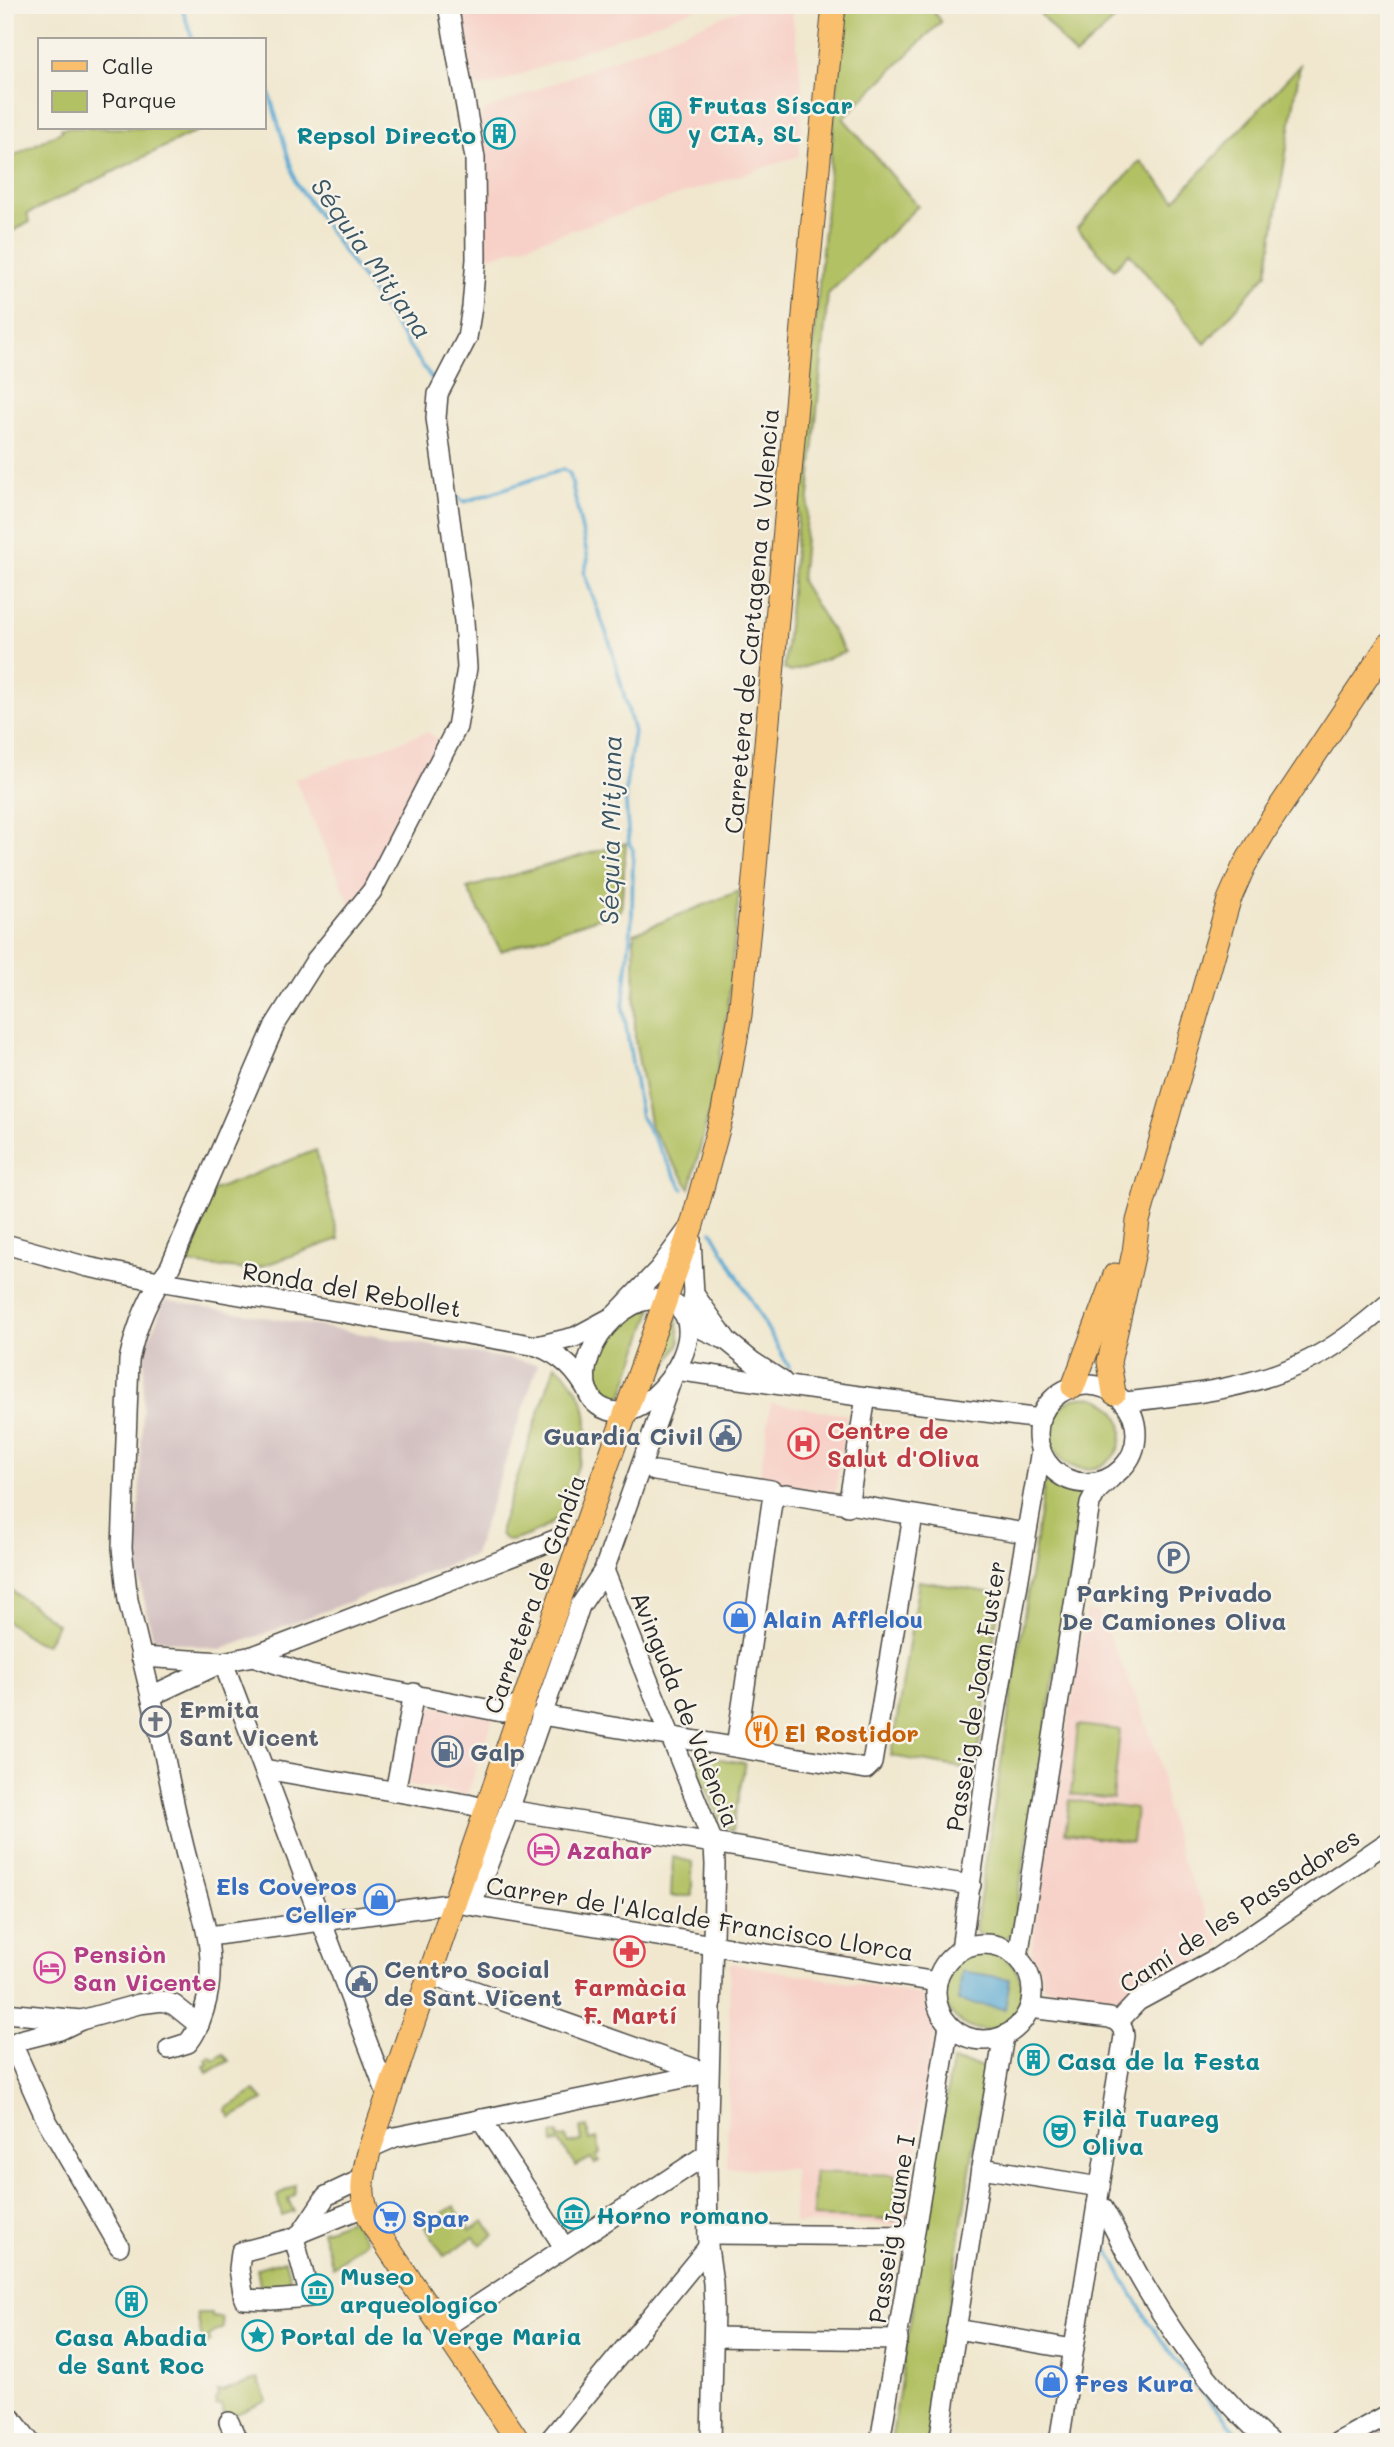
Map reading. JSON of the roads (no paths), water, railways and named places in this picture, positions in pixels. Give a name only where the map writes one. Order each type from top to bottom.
[{"type":"main road","name":"Carretera de Cartagena a Valencia","points":[[692,1225],[718,1137],[740,1015],[831,9]]},
{"type":"main road","points":[[1119,1397],[1109,1362],[1134,1252],[1138,1221],[1233,889],[1270,822],[1389,644]]},
{"type":"main road","points":[[1073,1387],[1124,1249],[1138,1221]]},
{"type":"main road","name":"Carretera de Gandia","points":[[362,2179],[387,2097],[430,1975],[465,1903],[498,1810],[626,1412],[692,1225]]},
{"type":"main road","points":[[362,2179],[356,2210],[375,2228],[519,2442]]},
{"type":"street","points":[[169,2049],[187,2043],[199,2025],[211,1982],[209,1936],[180,1833],[128,1600],[122,1548],[129,1360],[138,1327],[159,1281],[170,1267],[275,1025],[316,960],[372,891],[457,727],[467,668],[464,621],[436,418],[438,394],[467,338],[472,307],[475,158],[448,5]]},
{"type":"street","points":[[692,1225],[690,1255],[694,1294],[726,1340]]},
{"type":"street","points":[[692,1225],[659,1269],[603,1328],[591,1348],[586,1372],[590,1395],[607,1409],[626,1412],[648,1401],[675,1370],[866,1398],[1041,1419]]},
{"type":"street","name":"Ronda del Rebollet","points":[[5,1244],[88,1267],[159,1281],[537,1346],[556,1354],[566,1362],[582,1380],[590,1395]]},
{"type":"street","name":"Avinguda de València","points":[[694,1294],[683,1353],[604,1570],[714,1845],[707,2154],[708,2240],[713,2283],[714,2337],[711,2442]]},
{"type":"street","points":[[665,1300],[680,1308],[689,1323],[726,1340],[772,1376],[802,1387]]},
{"type":"street","name":"Ronda del Rebollet","points":[[537,1346],[575,1337],[641,1301],[665,1300]]},
{"type":"street","points":[[1119,1397],[1204,1393],[1262,1379],[1311,1360],[1389,1303]]},
{"type":"street","points":[[1018,1957],[1090,1504],[1096,1492],[1123,1469],[1136,1443],[1133,1415],[1119,1397],[1101,1387],[1087,1385],[1073,1387],[1059,1394],[1048,1405],[1038,1429],[1041,1450],[1052,1468],[1070,1480],[1091,1483],[1111,1478]]},
{"type":"street","points":[[848,1506],[866,1398]]},
{"type":"street","name":"Passeig de Joan Fuster","points":[[961,1949],[989,1752],[1041,1450]]},
{"type":"street","points":[[655,1471],[771,1489],[778,1495]]},
{"type":"street","points":[[736,1747],[772,1502],[778,1495],[787,1494],[1025,1533]]},
{"type":"street","points":[[253,1656],[310,1675],[502,1712],[532,1709],[670,1736],[866,1769],[872,1763],[913,1516]]},
{"type":"street","points":[[151,1696],[223,1662],[253,1656],[557,1539]]},
{"type":"street","name":"Carretera de Gandia","points":[[532,1709],[580,1606],[604,1570]]},
{"type":"street","points":[[141,1657],[223,1662]]},
{"type":"street","points":[[223,1662],[387,2097]]},
{"type":"street","points":[[395,1792],[414,1693]]},
{"type":"street","points":[[264,1769],[498,1810],[971,1885]]},
{"type":"street","name":"Camí de les Passadores","points":[[1118,2022],[1138,2001],[1217,1958],[1389,1841]]},
{"type":"street","name":"Carrer de l'Alcalde Francisco Llorca","points":[[209,1936],[465,1903],[937,1982]]},
{"type":"street","points":[[978,1944],[995,1945],[1018,1957],[1031,1981],[1032,1990],[1030,2008],[1022,2022],[1004,2036],[978,2040],[962,2035],[949,2025],[939,2009],[936,1991],[937,1982],[948,1960],[961,1949],[978,1944]]},
{"type":"street","points":[[430,1975],[708,2073]]},
{"type":"street","points":[[119,2246],[32,2092],[14,2048],[16,2042],[60,2030],[81,2020],[163,2001],[174,2005],[199,2025]]},
{"type":"street","points":[[1030,2008],[1110,2018],[1118,2022],[1124,2036],[1059,2442]]},
{"type":"street","points":[[5,2013],[81,2020]]},
{"type":"street","name":"Passeig Jaume I","points":[[880,2442],[949,2025]]},
{"type":"street","points":[[939,2442],[1004,2036]]},
{"type":"street","points":[[660,2083],[667,2071],[663,2057]]},
{"type":"street","points":[[370,2148],[396,2137],[708,2073]]},
{"type":"street","points":[[481,2119],[564,2247]]},
{"type":"street","points":[[442,2329],[707,2154]]},
{"type":"street","points":[[981,2168],[1099,2196]]},
{"type":"street","points":[[332,2192],[356,2210],[298,2235],[241,2252],[239,2269],[244,2299],[310,2297],[298,2235],[323,2199],[332,2192],[362,2179]]},
{"type":"street","points":[[1099,2196],[1147,2289],[1185,2349],[1234,2407],[1270,2442]]},
{"type":"street","points":[[548,2442],[708,2240],[914,2236]]},
{"type":"street","points":[[956,2329],[1073,2349]]},
{"type":"street","points":[[714,2337],[898,2340]]},
{"type":"street","points":[[1338,2442],[1389,2414]]},
{"type":"street","points":[[12,2419],[30,2442]]},
{"type":"street","points":[[229,2422],[237,2442]]},
{"type":"water","points":[[962,1971],[1010,1979],[1005,2009],[958,2001]]},
{"type":"waterway","name":"Séquia Mitjana","points":[[181,5],[192,38]]},
{"type":"waterway","name":"Séquia Mitjana","points":[[266,83],[296,183],[432,379]]},
{"type":"waterway","name":"Séquia Mitjana","points":[[456,496],[464,502],[564,469],[570,474],[588,559],[584,573],[610,643],[634,732],[625,792],[629,843],[633,850],[632,918],[623,1008],[641,1117],[683,1189]]},
{"type":"waterway","name":"Séquia Mitjana","points":[[712,1231],[789,1367]]},
{"type":"waterway","points":[[1107,2247],[1136,2300],[1169,2351],[1206,2398],[1248,2442]]},
{"type":"place","name":"Frutas Síscar y CIA, SL","points":[[665,118]]},
{"type":"place","name":"Repsol Directo","points":[[499,134]]},
{"type":"place","name":"Guardia Civil","points":[[726,1435]]},
{"type":"place","name":"Centre de Salut d'Oliva","points":[[804,1443]]},
{"type":"place","name":"Parking Privado De Camiones Oliva","points":[[1174,1558]]},
{"type":"place","name":"Alain Afflelou","points":[[739,1618]]},
{"type":"place","name":"Ermita Sant Vicent","points":[[156,1722]]},
{"type":"place","name":"El Rostidor","points":[[761,1732]]},
{"type":"place","name":"Galp","points":[[447,1751]]},
{"type":"place","name":"Azahar","points":[[543,1849]]},
{"type":"place","name":"Els Coveros Celler","points":[[380,1899]]},
{"type":"place","name":"Farmàcia F. Martí","points":[[630,1952]]},
{"type":"place","name":"Pensiòn San Vicente","points":[[50,1967]]},
{"type":"place","name":"Centro Social de Sant Vicent","points":[[361,1982]]},
{"type":"place","name":"Casa de la Festa","points":[[1034,2060]]},
{"type":"place","name":"Filà Tuareg Oliva","points":[[1059,2131]]},
{"type":"place","name":"Horno romano","points":[[573,2214]]},
{"type":"place","name":"Spar","points":[[389,2217]]},
{"type":"place","name":"Museo arqueologico","points":[[317,2289]]},
{"type":"place","name":"Casa Abadia de Sant Roc","points":[[131,2302]]},
{"type":"place","name":"Portal de la Verge Maria","points":[[257,2335]]},
{"type":"place","name":"Fres Kura","points":[[1051,2382]]}]
